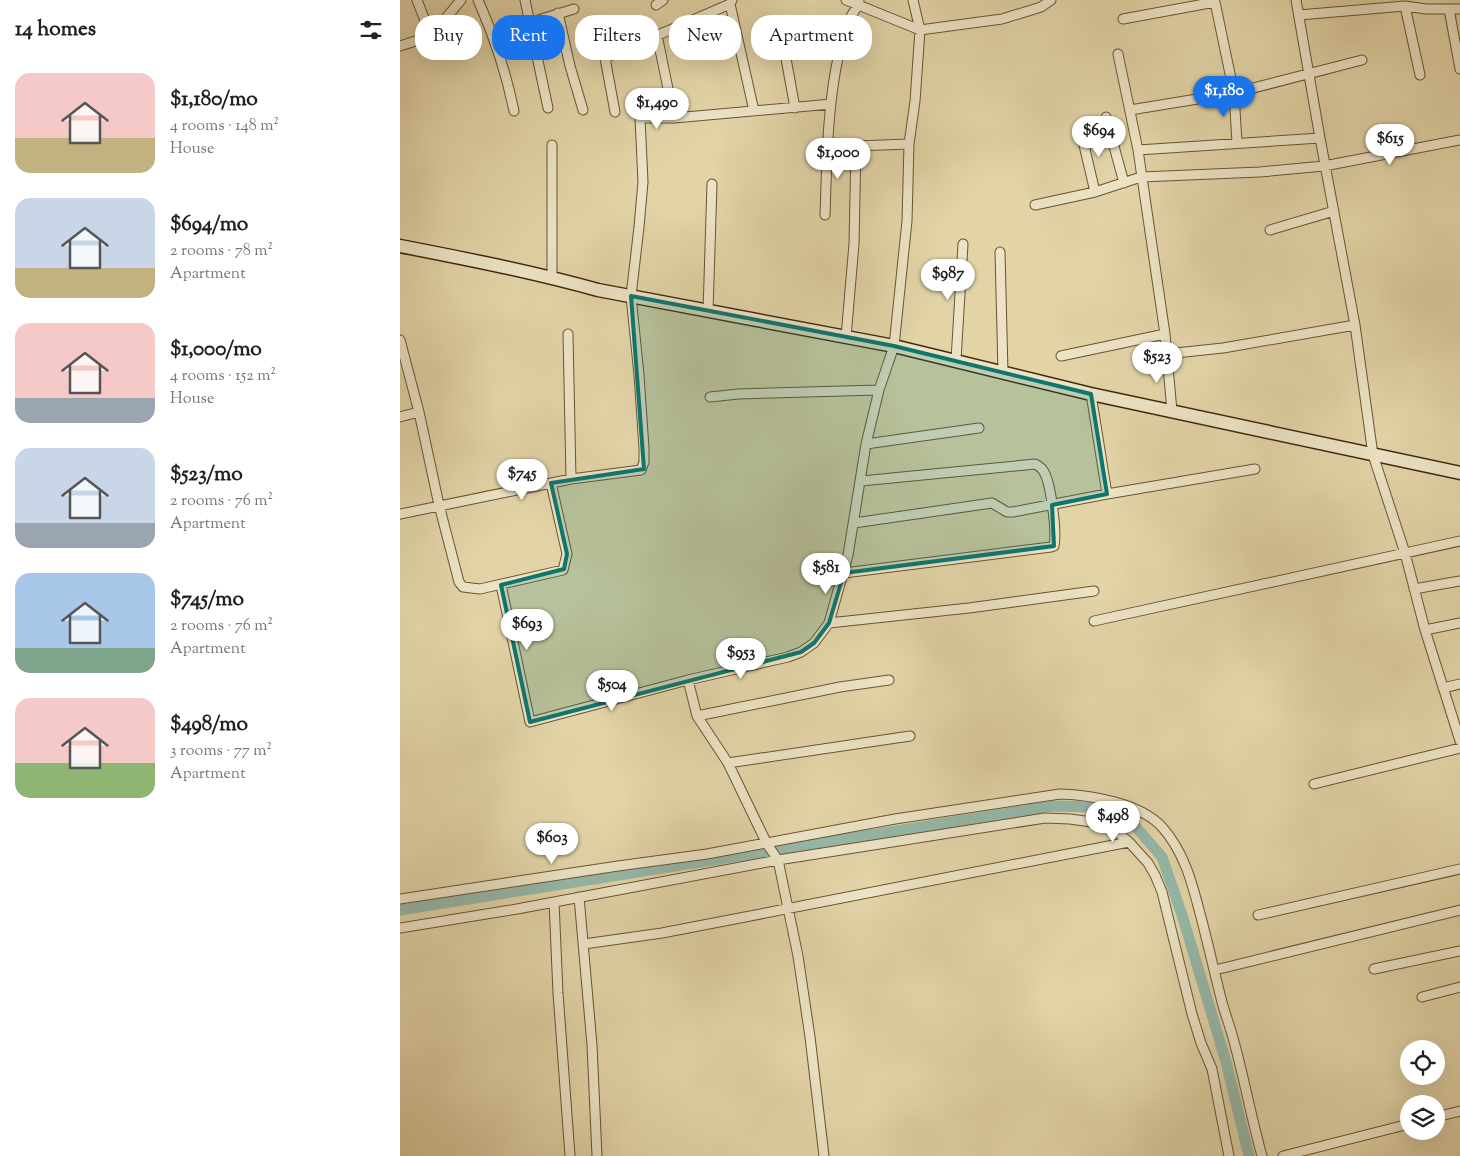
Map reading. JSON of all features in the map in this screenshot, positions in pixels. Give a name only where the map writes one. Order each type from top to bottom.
[{"type":"street","points":[[417,0],[423,15]]},
{"type":"street","points":[[448,15],[461,0]]},
{"type":"street","points":[[478,0],[492,32]]},
{"type":"street","points":[[525,0],[528,15]]},
{"type":"street","points":[[846,0],[859,3],[920,30],[1002,19],[1041,7],[1051,0]]},
{"type":"street","points":[[501,585],[530,722],[688,680],[788,657],[801,652],[814,643],[829,623],[844,573],[866,444],[879,390],[894,346],[907,221],[909,144],[915,100],[920,30],[913,0]]},
{"type":"street","points":[[1296,0],[1310,73],[1324,166],[1355,325],[1373,455],[1405,553],[1414,590],[1460,741]]},
{"type":"street","points":[[659,34],[731,2],[754,112]]},
{"type":"street","points":[[1123,19],[1215,2],[1234,93],[1237,142]]},
{"type":"street","points":[[826,215],[827,145],[839,52],[849,22],[859,3]]},
{"type":"street","points":[[1299,16],[1405,6],[1416,3],[1426,9],[1460,9]]},
{"type":"street","points":[[1405,6],[1420,75]]},
{"type":"street","points":[[552,15],[574,8]]},
{"type":"street","points":[[1449,9],[1460,69]]},
{"type":"street","points":[[558,13],[570,66],[584,110]]},
{"type":"street","points":[[400,46],[415,41]]},
{"type":"street","points":[[659,45],[674,118]]},
{"type":"street","points":[[1118,54],[1138,150],[1165,334],[1172,411]]},
{"type":"street","points":[[501,60],[514,111]]},
{"type":"street","points":[[538,60],[548,108]]},
{"type":"street","points":[[605,60],[616,112]]},
{"type":"street","points":[[786,60],[795,108]]},
{"type":"street","points":[[1130,110],[1234,93],[1362,60]]},
{"type":"street","points":[[400,514],[571,479],[641,470],[644,448],[639,375],[630,296],[643,182],[640,118],[674,118],[831,104]]},
{"type":"street","points":[[1106,117],[1124,183]]},
{"type":"street","points":[[1080,128],[1095,192]]},
{"type":"street","points":[[1138,150],[1320,138]]},
{"type":"street","points":[[1035,205],[1095,192],[1141,177],[1260,172],[1324,166],[1460,140]]},
{"type":"street","points":[[827,145],[909,144]]},
{"type":"street","points":[[552,145],[552,277]]},
{"type":"street","points":[[846,338],[854,244],[856,146]]},
{"type":"street","points":[[708,312],[712,184]]},
{"type":"street","points":[[1270,230],[1334,211]]},
{"type":"street","points":[[956,360],[963,244]]},
{"type":"street","points":[[400,246],[552,277],[598,290],[894,346],[1091,394],[1460,473]]},
{"type":"street","points":[[1000,252],[1002,373]]},
{"type":"street","points":[[1166,354],[1222,348],[1355,325]]},
{"type":"street","points":[[568,334],[571,479]]},
{"type":"street","points":[[1061,356],[1165,334]]},
{"type":"street","points":[[400,340],[419,412],[439,505],[459,582],[463,587],[480,589],[563,570],[567,554],[551,483]]},
{"type":"street","points":[[710,397],[738,394],[879,390]]},
{"type":"street","points":[[1091,394],[1107,494]]},
{"type":"street","points":[[400,417],[419,412]]},
{"type":"street","points":[[866,444],[979,428]]},
{"type":"street","points":[[844,573],[1054,546],[1055,534],[1052,505],[1045,474],[1039,466],[1032,463],[861,482]]},
{"type":"street","points":[[854,522],[986,503],[996,504],[1007,512],[1013,512],[1255,469]]},
{"type":"street","points":[[1094,621],[1460,541]]},
{"type":"street","points":[[1414,590],[1460,580]]},
{"type":"street","points":[[829,623],[969,608],[1094,590]]},
{"type":"street","points":[[1426,630],[1460,623]]},
{"type":"street","points":[[688,680],[697,716],[728,763],[767,844],[778,860],[798,956],[824,1156]]},
{"type":"street","points":[[697,716],[831,689],[888,680]]},
{"type":"street","points":[[1443,688],[1460,684]]},
{"type":"street","points":[[728,763],[910,736]]},
{"type":"street","points":[[1314,784],[1460,748]]},
{"type":"street","points":[[400,899],[707,854],[895,819],[1060,794],[1108,801],[1139,810],[1162,826],[1188,868],[1233,1037],[1262,1156]]},
{"type":"street","points":[[400,928],[554,902],[778,860],[1045,818],[1099,823],[1111,827],[1129,842],[1148,863],[1162,892],[1192,1014],[1212,1069],[1229,1156]]},
{"type":"street","points":[[584,944],[672,931],[1129,842]]},
{"type":"street","points":[[1258,915],[1460,869]]},
{"type":"street","points":[[579,897],[592,1045],[597,1156]]},
{"type":"street","points":[[554,902],[558,994],[570,1156]]},
{"type":"street","points":[[1215,970],[1460,910]]},
{"type":"street","points":[[1374,969],[1460,951]]},
{"type":"street","points":[[1422,997],[1460,987]]},
{"type":"street","points":[[1445,1115],[1460,1111]]},
{"type":"street","points":[[1282,1156],[1400,1126]]},
{"type":"highlighted area","points":[[631,296],[894,346],[1091,394],[1107,494],[1052,505],[1054,546],[844,573],[829,623],[814,643],[801,652],[530,722],[501,585],[564,569],[567,554],[551,483],[644,469]]},
{"type":"waterway","points":[[400,910],[1053,806],[1094,807],[1136,827],[1162,857],[1183,918],[1226,1062],[1249,1156]]}]
